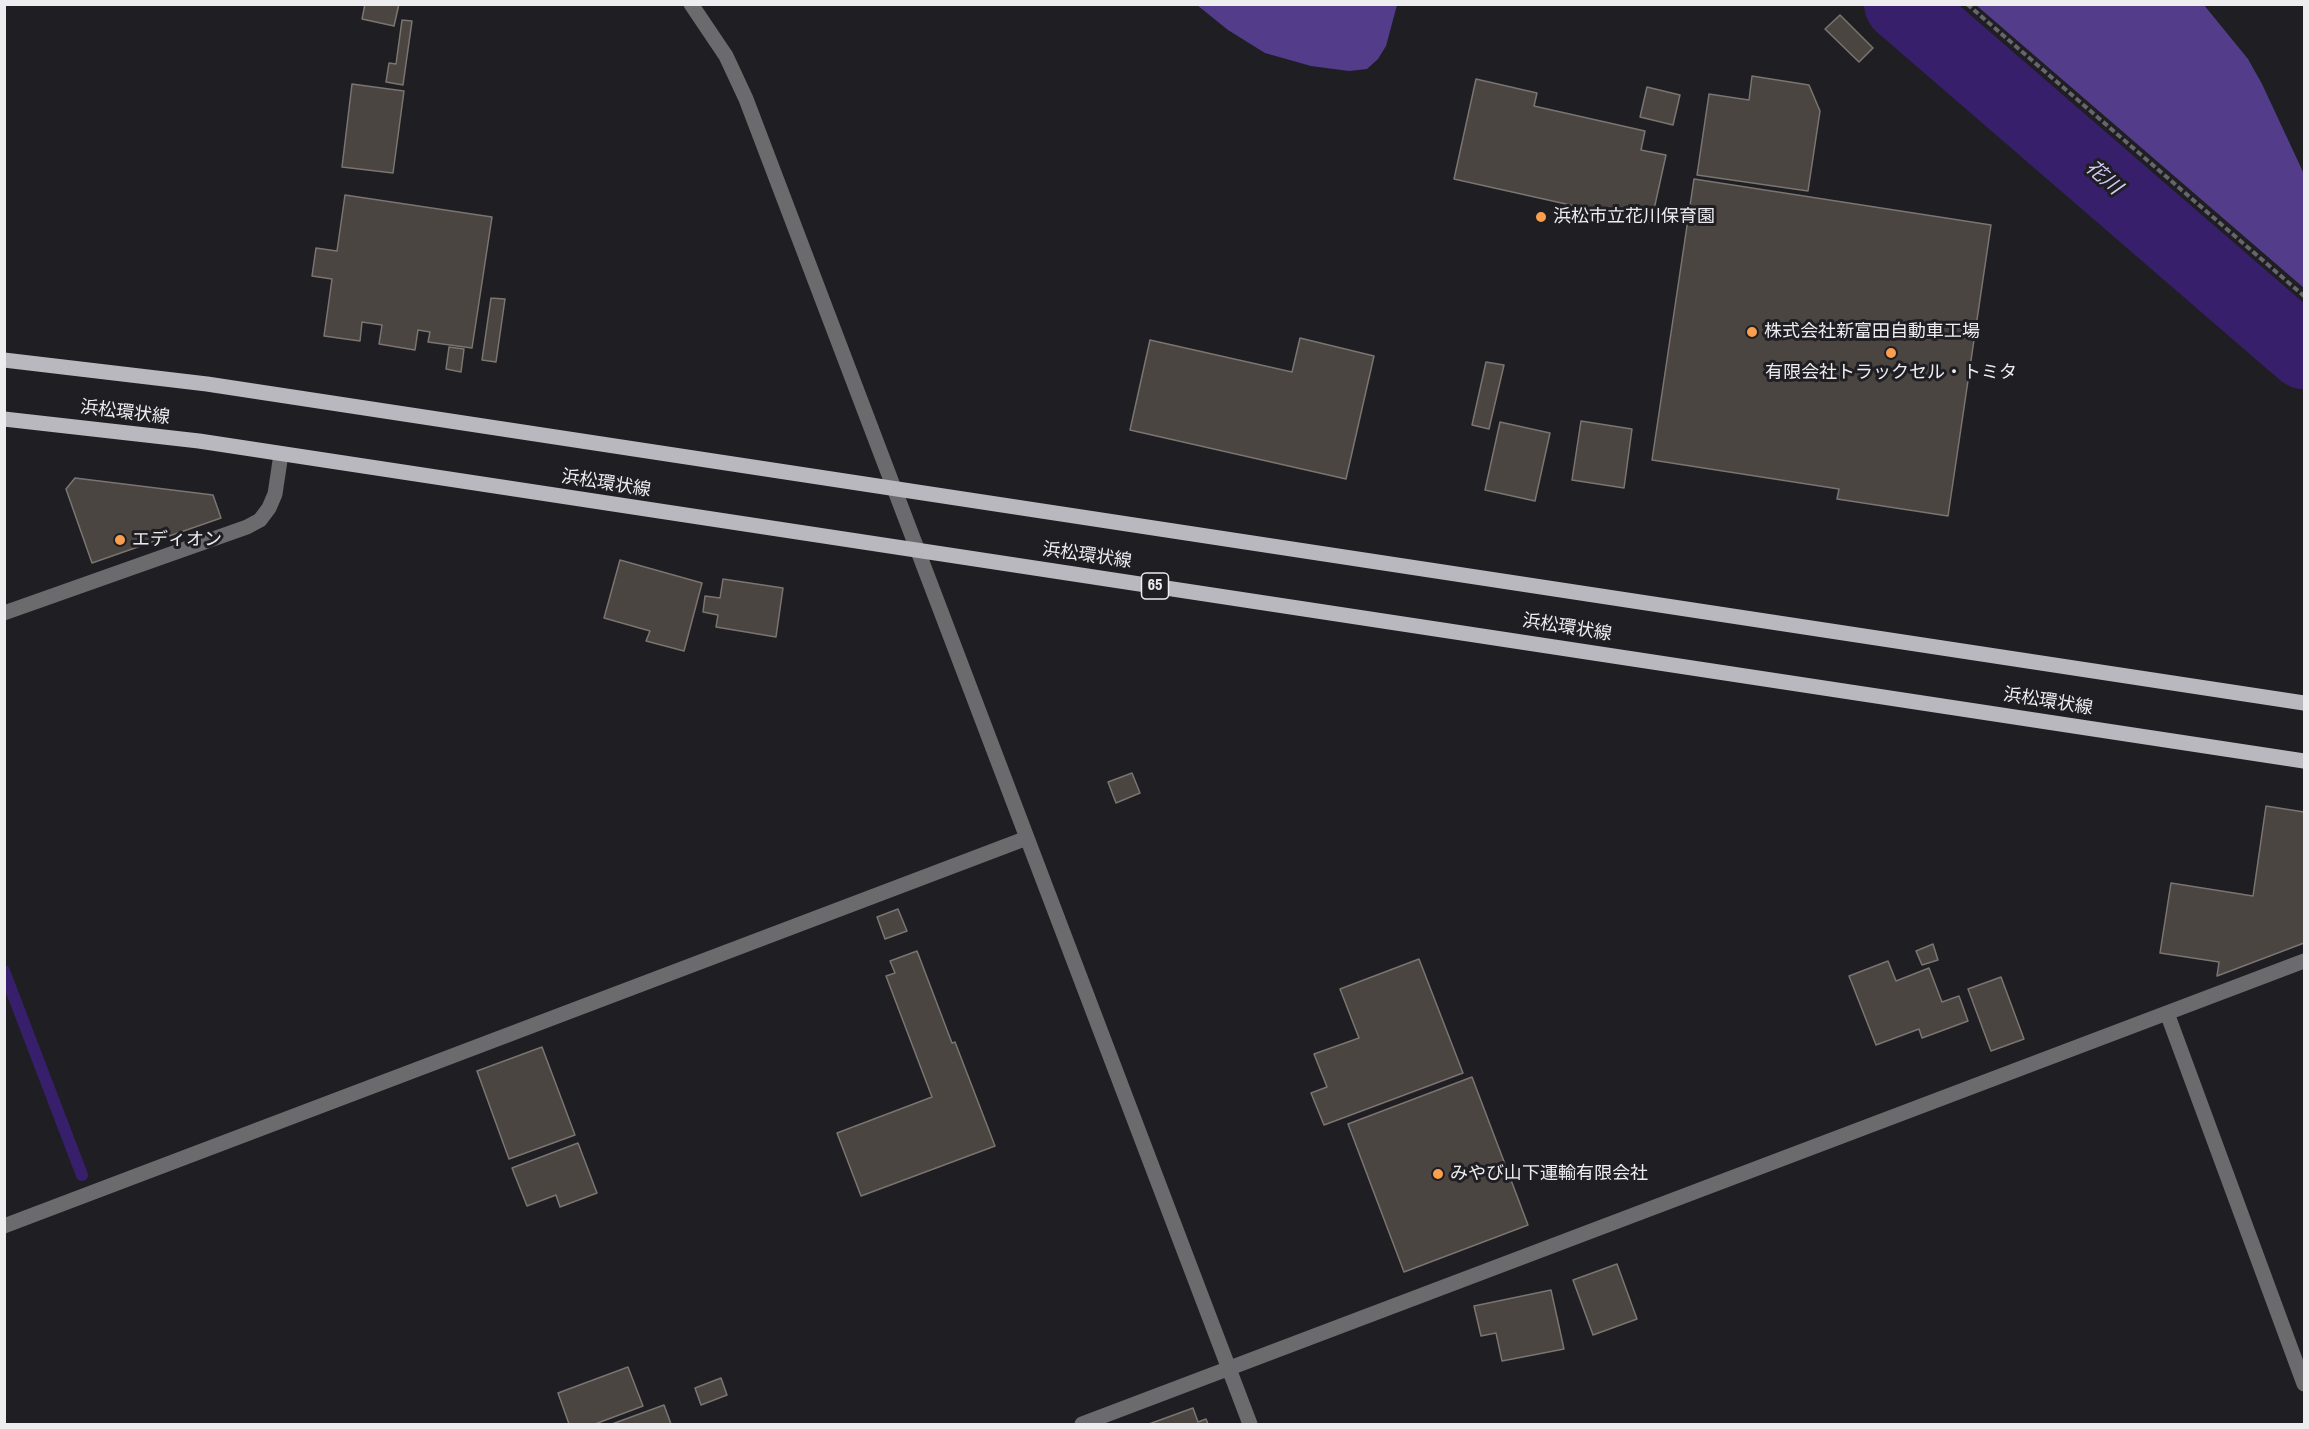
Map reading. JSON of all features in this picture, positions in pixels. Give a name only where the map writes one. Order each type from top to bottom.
[{"type":"main road","name":"浜松環状線","points":[[4,360],[207,384],[2304,702]]},
{"type":"main road","name":"浜松環状線","points":[[4,419],[199,441],[2304,761]]},
{"type":"street","points":[[691,4],[726,56],[746,99],[1250,1425]]},
{"type":"street","points":[[4,614],[247,527],[260,519],[269,508],[275,494],[281,454]]},
{"type":"street","points":[[4,1226],[1027,838]]},
{"type":"street","points":[[1082,1425],[2304,961]]},
{"type":"street","points":[[2167,1013],[2304,1384]]},
{"type":"path","points":[[1967,4],[2304,296]]},
{"type":"shaded area","points":[[1397,4],[1386,46],[1378,59],[1367,69],[1349,71],[1311,66],[1265,53],[1228,30],[1197,5]]},
{"type":"shaded area","points":[[1976,5],[2204,5],[2248,59],[2304,174],[2304,288]]},
{"type":"building","points":[[365,4],[399,4],[394,26],[362,19]]},
{"type":"building","points":[[1840,15],[1873,48],[1859,62],[1825,29]]},
{"type":"building","points":[[402,20],[412,21],[403,85],[386,82],[389,63],[396,64]]},
{"type":"building","points":[[1752,76],[1809,85],[1820,111],[1808,191],[1697,175],[1709,94],[1749,100]]},
{"type":"building","points":[[1476,79],[1537,93],[1534,106],[1645,131],[1641,150],[1666,155],[1651,223],[1454,179]]},
{"type":"building","points":[[352,84],[404,91],[393,173],[342,167]]},
{"type":"building","points":[[1647,87],[1680,95],[1673,125],[1640,117]]},
{"type":"building","points":[[1694,179],[1991,225],[1948,516],[1837,499],[1839,489],[1652,460]]},
{"type":"building","points":[[345,195],[492,217],[472,348],[428,342],[430,332],[418,330],[415,350],[379,344],[382,325],[362,322],[360,341],[324,336],[332,279],[312,276],[316,248],[337,251]]},
{"type":"building","points":[[491,298],[505,299],[496,362],[482,360]]},
{"type":"building","points":[[1300,338],[1374,356],[1346,479],[1130,430],[1150,340],[1292,372]]},
{"type":"building","points":[[449,347],[464,349],[461,372],[446,369]]},
{"type":"building","points":[[1486,362],[1504,365],[1489,429],[1472,425]]},
{"type":"building","points":[[1581,421],[1632,429],[1624,488],[1572,480]]},
{"type":"building","points":[[1500,422],[1550,433],[1535,501],[1485,490]]},
{"type":"building","name":"エディオン","points":[[75,478],[213,495],[221,518],[92,563],[66,489]]},
{"type":"building","points":[[620,560],[702,583],[684,651],[646,641],[650,631],[604,618]]},
{"type":"building","points":[[723,579],[783,588],[776,637],[716,627],[718,615],[703,612],[705,596],[720,598]]},
{"type":"building","points":[[1132,773],[1140,793],[1116,803],[1108,782]]},
{"type":"building","points":[[2266,806],[2304,812],[2304,943],[2217,976],[2219,962],[2160,953],[2171,883],[2253,896]]},
{"type":"building","points":[[898,909],[907,931],[885,939],[877,917]]},
{"type":"building","points":[[1933,944],[1938,960],[1922,965],[1916,951]]},
{"type":"building","points":[[917,951],[995,1146],[861,1196],[837,1133],[932,1097],[886,976],[895,973],[890,961]]},
{"type":"building","points":[[1419,959],[1463,1073],[1324,1125],[1311,1093],[1327,1087],[1314,1054],[1359,1038],[1340,989]]},
{"type":"building","points":[[1888,961],[1896,981],[1929,968],[1942,1002],[1959,996],[1968,1021],[1922,1038],[1919,1029],[1876,1045],[1849,976]]},
{"type":"building","points":[[2001,977],[2024,1039],[1991,1051],[1968,989]]},
{"type":"building","points":[[542,1047],[575,1135],[509,1159],[477,1071]]},
{"type":"building","points":[[1472,1077],[1528,1225],[1404,1272],[1348,1124]]},
{"type":"building","points":[[578,1143],[597,1193],[560,1207],[556,1195],[527,1206],[512,1168]]},
{"type":"building","points":[[1617,1264],[1637,1319],[1593,1335],[1573,1280]]},
{"type":"building","points":[[1551,1290],[1564,1349],[1502,1361],[1496,1333],[1481,1336],[1474,1306]]},
{"type":"building","points":[[628,1367],[643,1406],[595,1424],[569,1424],[558,1393]]},
{"type":"building","points":[[721,1378],[727,1395],[701,1405],[695,1388]]},
{"type":"building","points":[[664,1405],[671,1424],[612,1424]]},
{"type":"building","points":[[1193,1408],[1198,1422],[1206,1419],[1208,1424],[1149,1424]]},
{"type":"waterway","name":"花川","points":[[1901,4],[2304,352]]},
{"type":"waterway","points":[[4,971],[82,1175]]},
{"type":"place","name":"浜松市立花川保育園","points":[[1541,217]]},
{"type":"place","name":"株式会社新富田自動車工場","points":[[1752,332]]},
{"type":"place","name":"有限会社トラックセル・トミタ","points":[[1891,353]]},
{"type":"place","name":"エディオン","points":[[120,540]]},
{"type":"place","name":"みやび山下運輸有限会社","points":[[1438,1174]]}]
